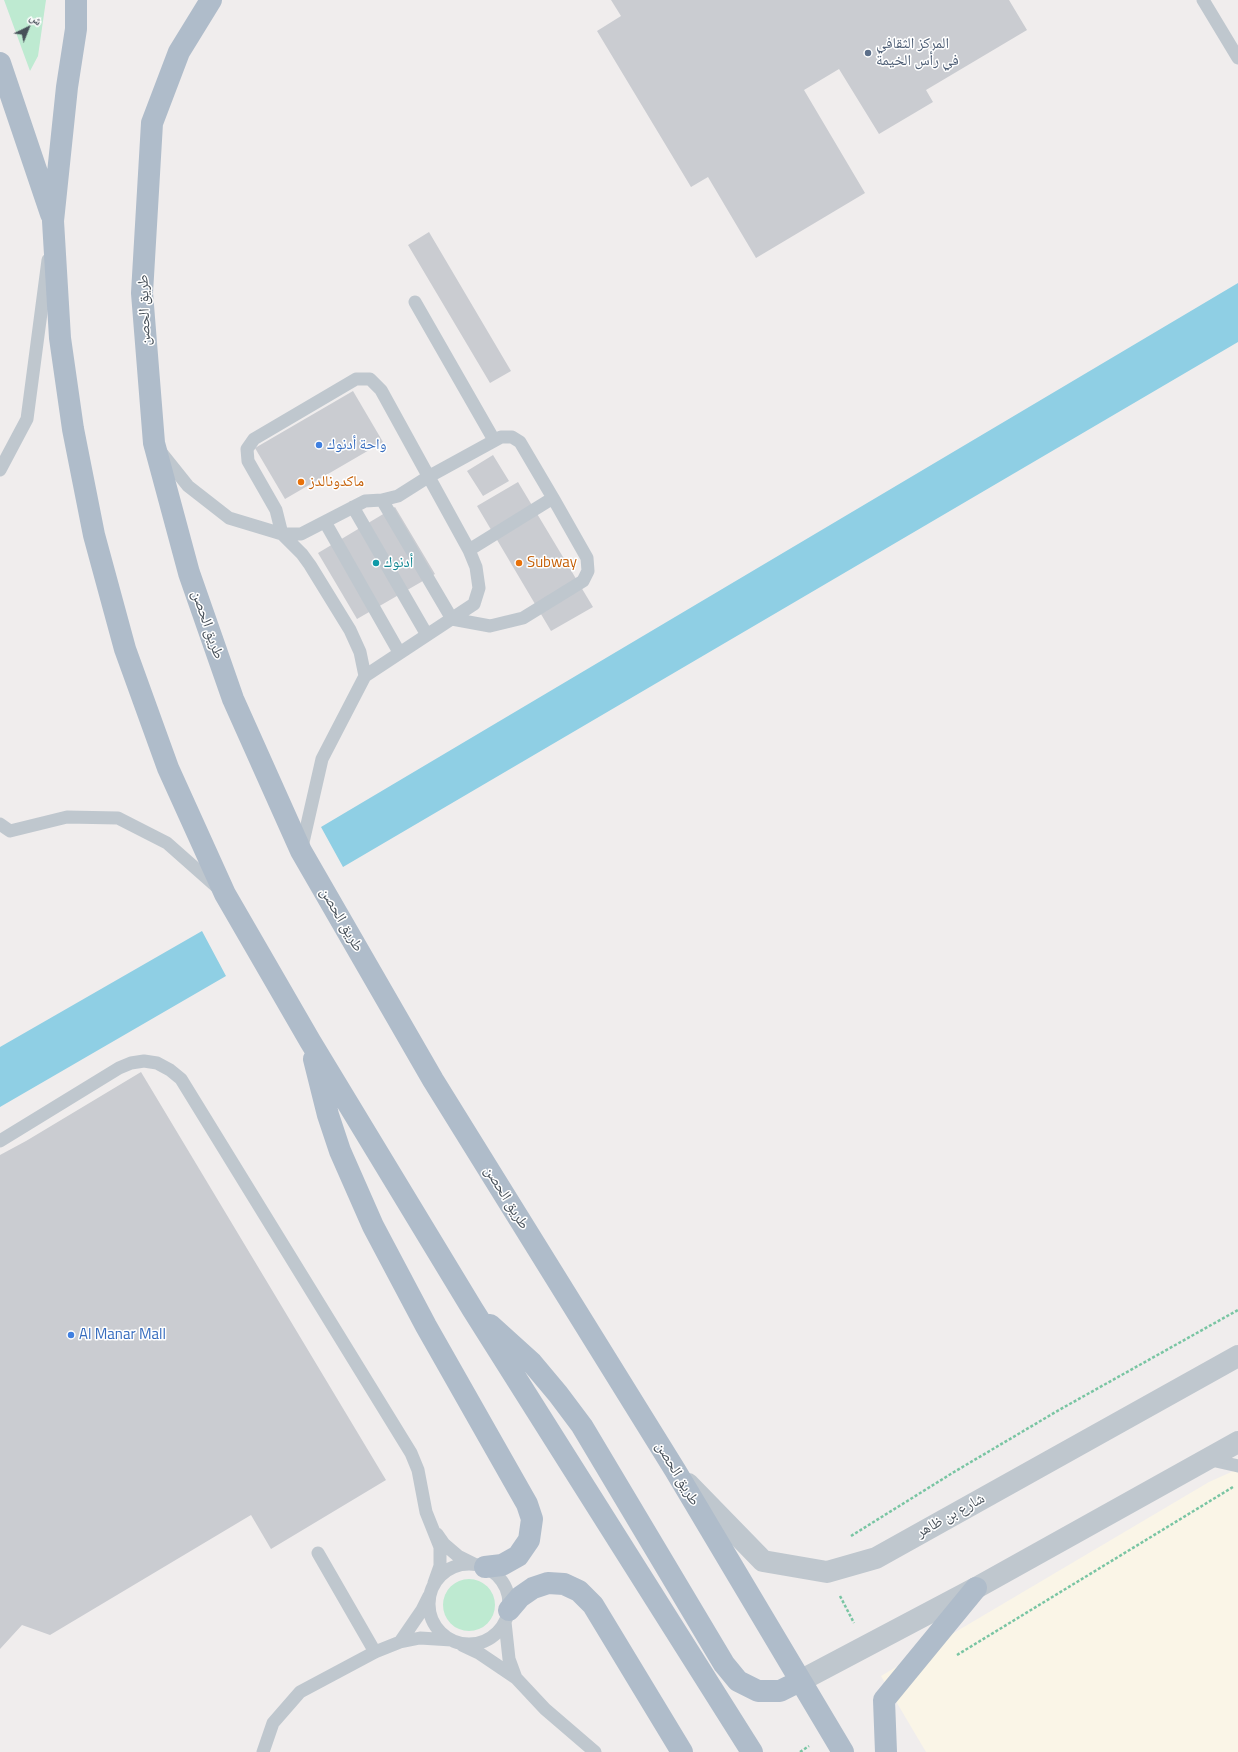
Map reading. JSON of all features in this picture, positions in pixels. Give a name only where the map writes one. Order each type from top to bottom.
[{"type":"main road","points":[[76,0],[76,28],[67,87],[53,221],[60,338],[73,429],[94,535],[125,649],[168,768],[225,894],[310,1041],[472,1310],[752,1752]]},
{"type":"main road","name":"طريق الحصن","points":[[211,0],[179,52],[152,123],[142,293],[154,443],[189,573],[233,699],[301,851],[433,1080],[675,1470],[843,1752]]},
{"type":"main road","points":[[0,63],[53,221]]},
{"type":"main road","points":[[310,1041],[328,1115],[340,1151],[373,1226],[422,1319],[527,1504],[532,1519],[529,1540],[518,1556],[502,1565],[480,1566]]},
{"type":"main road","points":[[472,1310],[503,1335],[532,1363],[582,1426],[724,1664],[738,1681],[758,1691],[780,1691],[800,1681]]},
{"type":"main road","points":[[507,1616],[520,1597],[533,1588],[548,1583],[564,1584],[579,1590],[593,1605],[682,1752]]},
{"type":"main road","points":[[886,1752],[884,1700],[976,1588]]},
{"type":"street","name":"شارع بن ظاهر","points":[[675,1470],[763,1561],[827,1572],[876,1558],[1238,1356]]},
{"type":"street","points":[[800,1681],[976,1588],[1238,1442]]},
{"type":"lane","points":[[1203,0],[1238,58]]},
{"type":"lane","points":[[0,470],[27,419],[53,221]]},
{"type":"lane","points":[[415,302],[494,440]]},
{"type":"lane","points":[[301,851],[322,759],[365,676],[399,652],[474,604],[479,588],[476,567],[469,550],[381,390],[370,379],[356,379],[254,439],[247,449],[248,461],[276,510],[282,534],[302,554],[310,565],[350,630],[360,652],[365,676]]},
{"type":"lane","points":[[154,443],[188,486],[229,518],[282,534],[301,534],[365,501],[382,500],[398,496],[428,477],[494,440],[501,437],[512,437],[520,442],[553,498],[586,558],[588,571],[583,581],[523,618],[490,626],[452,619],[382,500]]},
{"type":"lane","points":[[469,550],[553,498]]},
{"type":"lane","points":[[353,507],[427,635]]},
{"type":"lane","points":[[325,522],[399,652]]},
{"type":"lane","points":[[3,831],[67,816],[118,818],[167,843],[225,894]]},
{"type":"lane","points":[[0,1141],[119,1068],[131,1063],[144,1061],[157,1063],[170,1070],[181,1079],[403,1437],[418,1470],[426,1512],[440,1547],[440,1566],[422,1610],[400,1642]]},
{"type":"lane","points":[[1207,1459],[1238,1466]]},
{"type":"lane","points":[[434,1530],[444,1544],[458,1556],[496,1574],[504,1584],[508,1595],[507,1616],[509,1659],[516,1678]]},
{"type":"lane","points":[[318,1553],[375,1652]]},
{"type":"lane","points":[[480,1566],[459,1565],[445,1572],[432,1588],[429,1606],[432,1618],[438,1629],[447,1637],[479,1653],[516,1678],[545,1709],[595,1752]]},
{"type":"lane","points":[[263,1752],[273,1723],[300,1692],[375,1652],[400,1642],[420,1638],[473,1644],[487,1640],[498,1632],[507,1616]]},
{"type":"path","points":[[952,1658],[1238,1484]]},
{"type":"path","points":[[800,1752],[831,1732]]},
{"type":"shaded area","points":[[1238,1469],[1238,1752],[926,1752],[881,1676],[1209,1482]]},
{"type":"green space","points":[[4,0],[46,0],[38,56],[30,71]]},
{"type":"green space","points":[[464,1579],[474,1579],[488,1586],[495,1600],[495,1610],[488,1624],[474,1631],[464,1631],[454,1627],[447,1620],[443,1610],[443,1600],[447,1590],[454,1583]]},
{"type":"water","points":[[1238,283],[1238,342],[343,867],[321,827]]},
{"type":"water","points":[[202,931],[226,976],[0,1107],[0,1047]]},
{"type":"building","points":[[611,0],[1009,0],[1027,30],[926,90],[933,102],[879,134],[839,69],[804,90],[865,193],[756,258],[708,177],[691,187],[597,31],[621,16]]},
{"type":"building","points":[[429,232],[511,371],[490,383],[408,245]]},
{"type":"building","name":"واحة أدنوك","points":[[353,391],[383,442],[285,499],[255,448]]},
{"type":"building","points":[[493,455],[509,481],[483,496],[467,471]]},
{"type":"building","points":[[518,482],[593,607],[551,631],[477,506]]},
{"type":"building","name":"أدنوك","points":[[395,507],[435,574],[357,619],[318,553]]},
{"type":"building","points":[[141,1072],[386,1480],[271,1549],[251,1515],[50,1635],[22,1625],[0,1649],[0,1155]]},
{"type":"place","name":"المركز الثقافي في رأس الخيمة","points":[[868,53]]},
{"type":"place","name":"واحة أدنوك","points":[[319,445]]},
{"type":"place","name":"ماكدونالدز","points":[[301,482]]},
{"type":"place","name":"أدنوك","points":[[376,563]]},
{"type":"place","name":"Subway","points":[[519,563]]},
{"type":"place","name":"Al Manar Mall","points":[[71,1335]]}]
